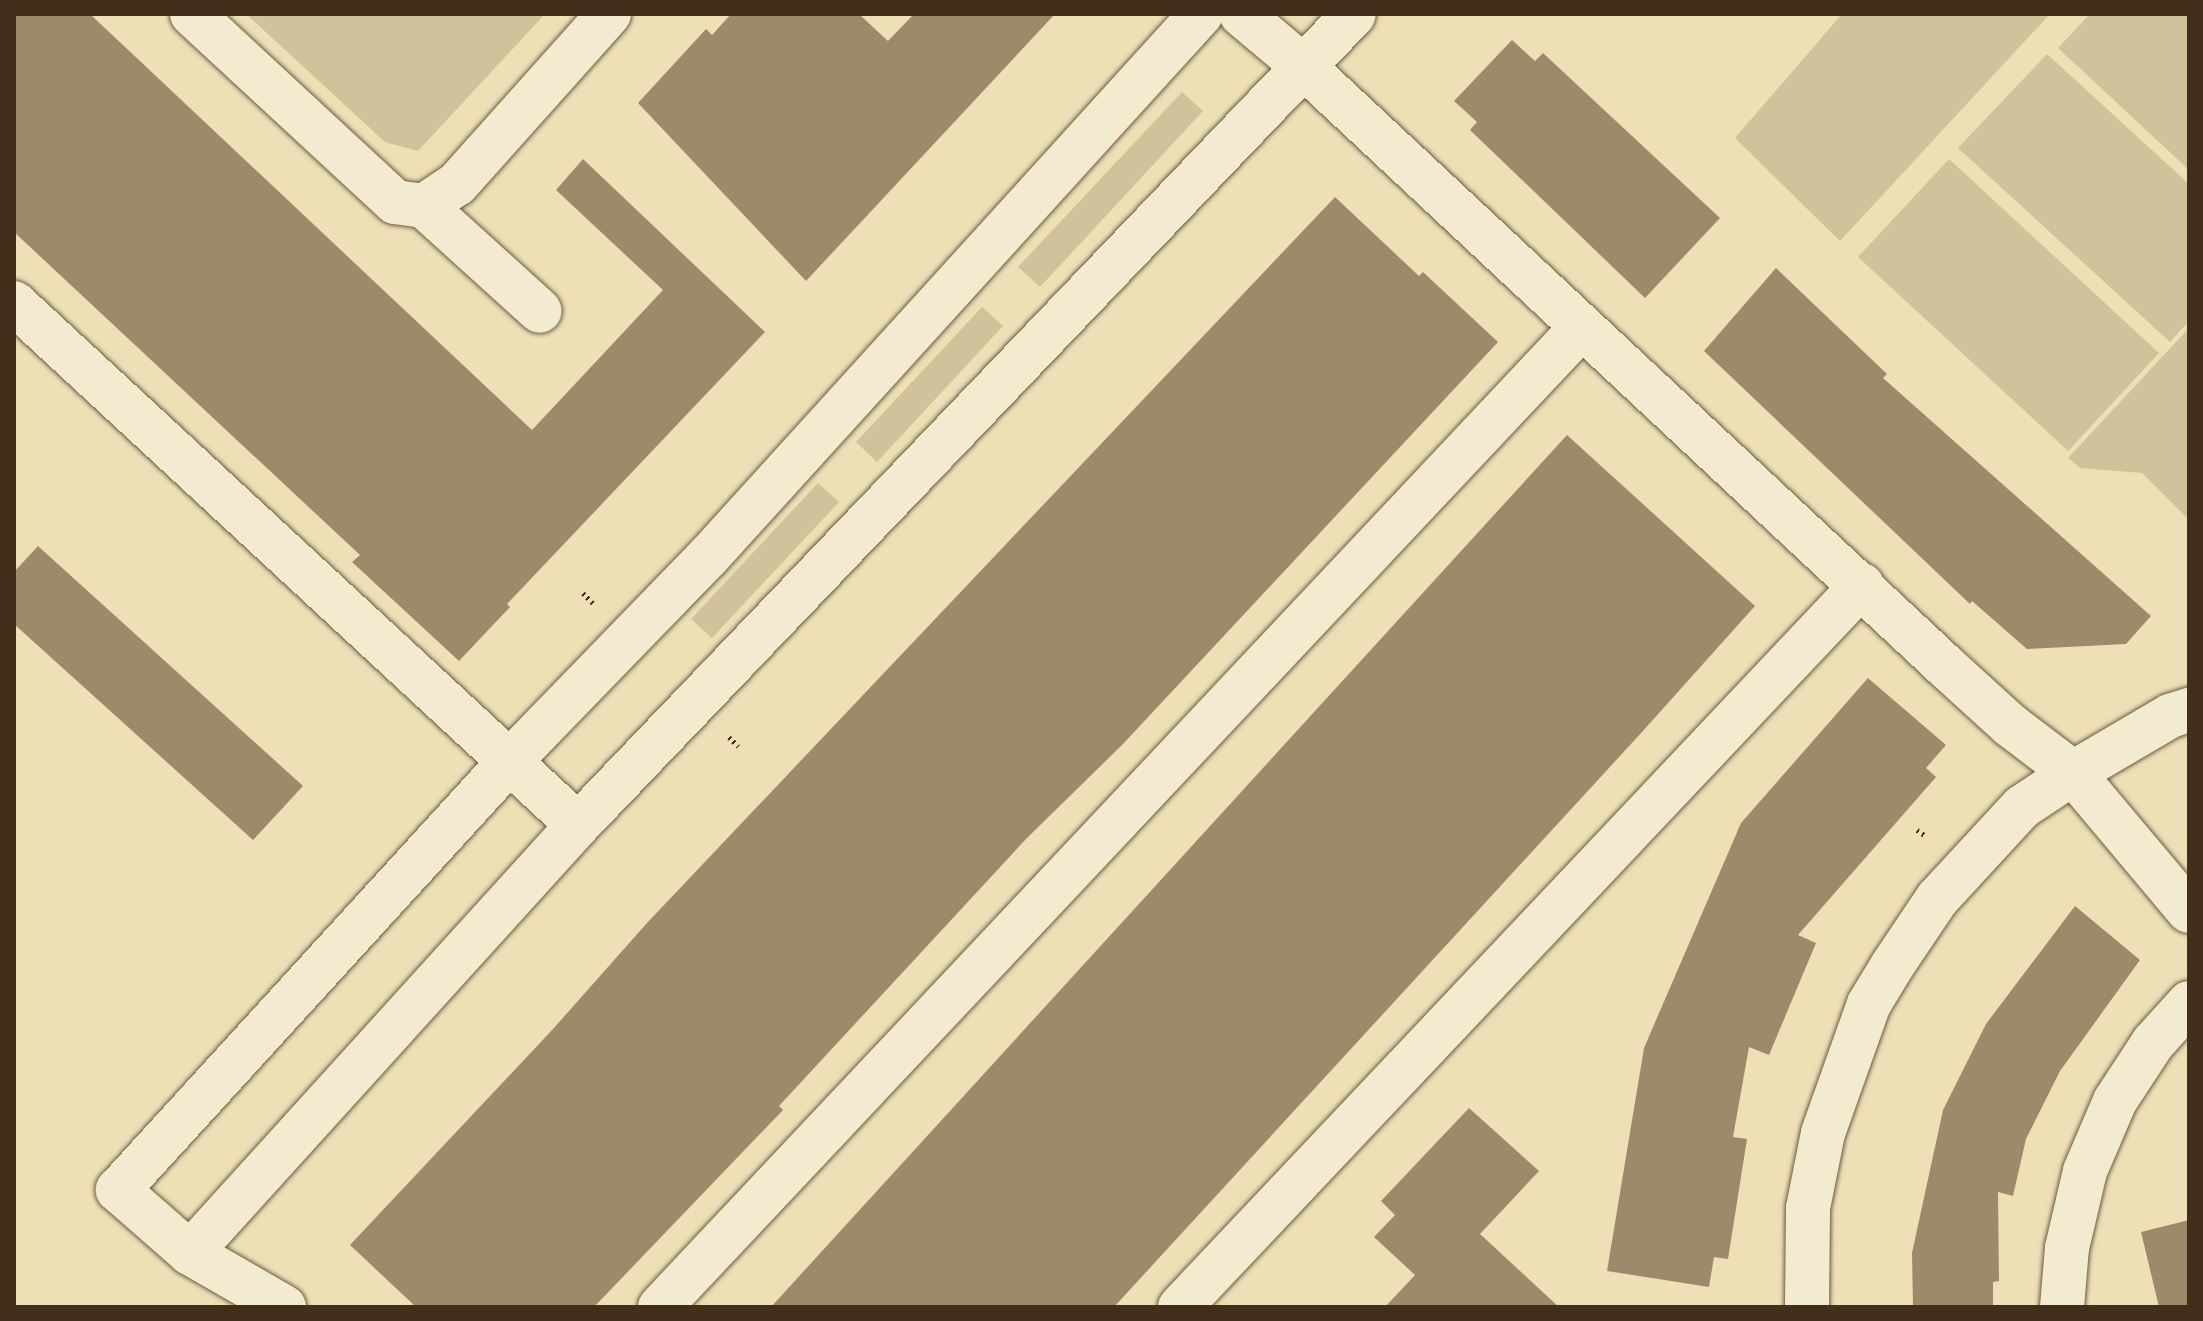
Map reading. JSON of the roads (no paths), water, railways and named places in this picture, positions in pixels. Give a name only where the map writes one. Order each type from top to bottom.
[{"type":"street","points":[[192,14],[395,202],[424,206],[540,311]]},
{"type":"street","points":[[424,206],[457,184],[609,14]]},
{"type":"street","points":[[284,1307],[190,1253],[118,1190],[510,761],[707,558],[1201,14]]},
{"type":"street","points":[[1241,14],[1304,67],[1794,527],[1862,585],[2010,725],[2073,773],[2189,911]]},
{"type":"street","points":[[190,1253],[578,825],[1354,14]]},
{"type":"street","points":[[14,303],[578,825]]},
{"type":"street","points":[[660,1307],[1581,328]]},
{"type":"street","points":[[1180,1307],[1862,585]]},
{"type":"street","points":[[1807,1307],[1808,1208],[1823,1133],[1869,1004],[1937,899],[2022,807],[2170,716],[2189,710]]},
{"type":"street","points":[[2062,1307],[2067,1248],[2085,1171],[2115,1101],[2153,1043],[2189,1003]]}]
